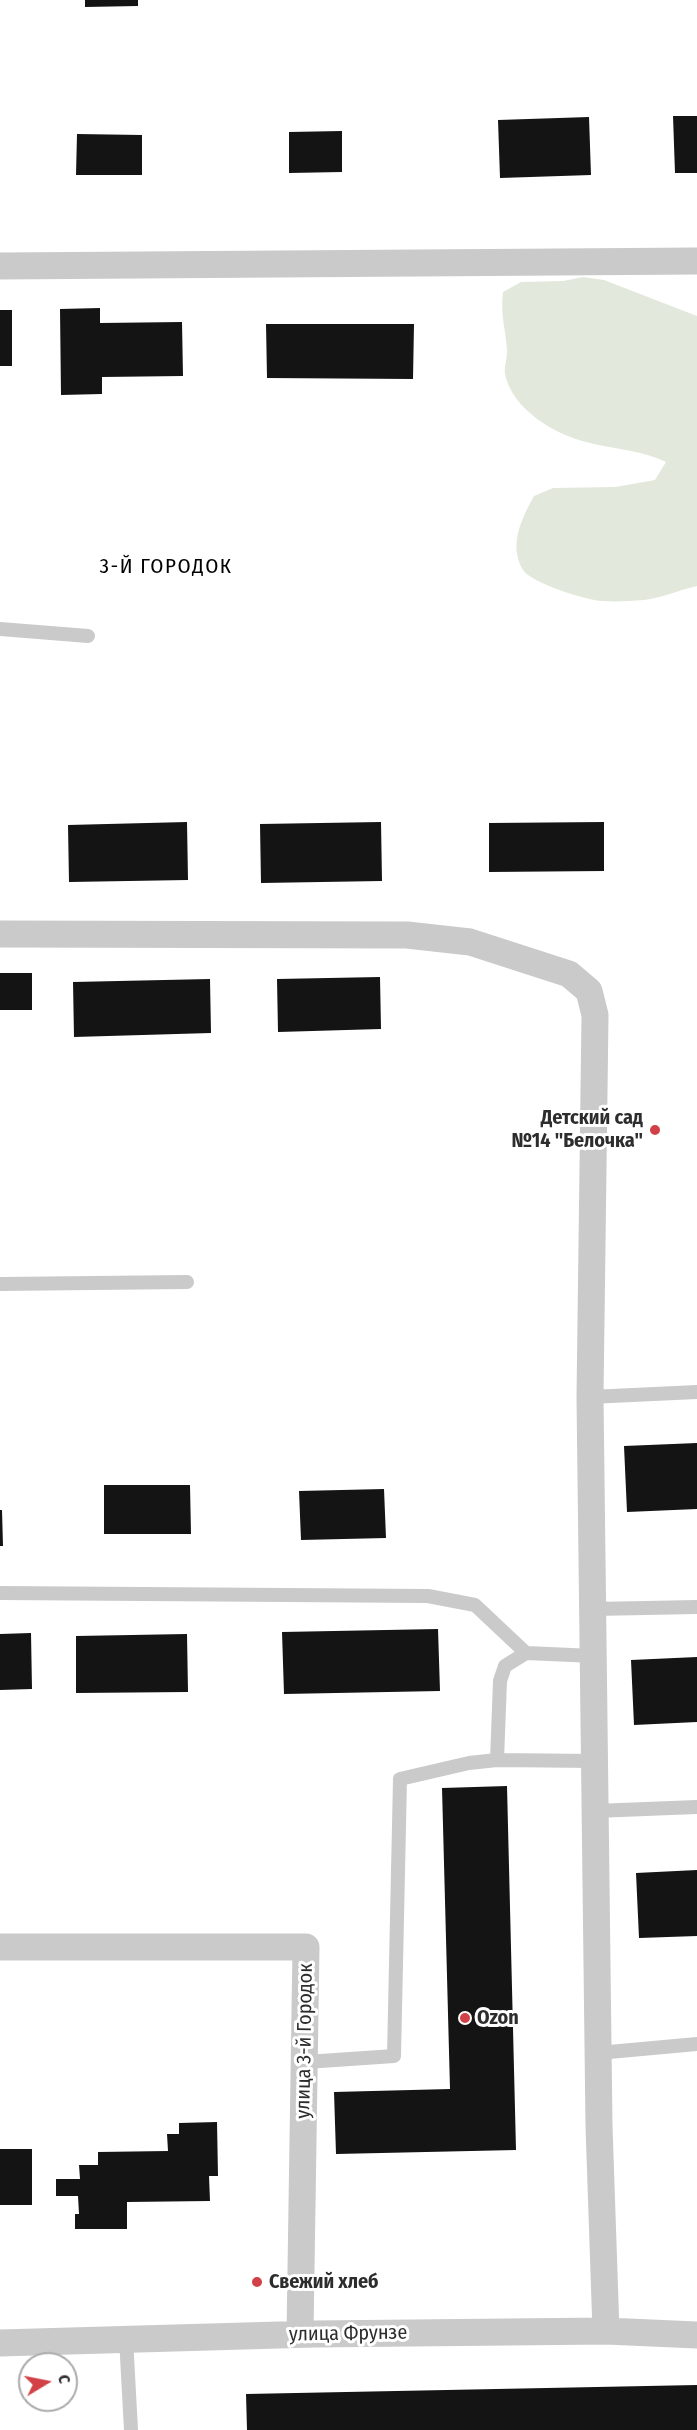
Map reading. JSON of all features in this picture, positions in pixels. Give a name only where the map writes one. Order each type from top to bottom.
[{"type":"street","points":[[0,266],[697,261]]},
{"type":"street","points":[[0,934],[407,935],[470,942],[568,974],[589,991],[595,1015],[590,1396],[598,2053],[606,2331]]},
{"type":"street","name":"улица 3-й Городок","points":[[0,1947],[306,1947],[300,2334]]},
{"type":"street","name":"улица Фрунзе","points":[[0,2343],[300,2334],[606,2331],[697,2335]]},
{"type":"lane","points":[[0,629],[88,636]]},
{"type":"lane","points":[[0,1284],[187,1282]]},
{"type":"lane","points":[[590,1396],[697,1392]]},
{"type":"lane","points":[[0,1593],[428,1596],[475,1605],[526,1653]]},
{"type":"lane","points":[[593,1609],[697,1607]]},
{"type":"lane","points":[[497,1760],[500,1681],[505,1666],[526,1653],[594,1656]]},
{"type":"lane","points":[[306,2062],[394,2056],[400,1779],[469,1763],[497,1760],[594,1761]]},
{"type":"lane","points":[[595,1811],[697,1807]]},
{"type":"lane","points":[[598,2053],[697,2044]]},
{"type":"lane","points":[[126,2338],[131,2430]]},
{"type":"shaded area","points":[[583,277],[604,280],[697,316],[697,586],[657,598],[594,600],[559,590],[536,580],[523,570],[519,561],[518,532],[534,496],[553,488],[615,487],[655,480],[666,462],[637,452],[586,442],[561,433],[525,409],[509,387],[505,374],[507,351],[503,292],[521,282],[563,281]]},
{"type":"building","points":[[85,0],[138,0],[138,6],[85,7]]},
{"type":"building","points":[[673,116],[697,116],[697,173],[675,173]]},
{"type":"building","points":[[589,117],[591,175],[500,178],[498,120]]},
{"type":"building","points":[[342,131],[342,172],[289,173],[289,132]]},
{"type":"building","points":[[77,134],[142,135],[142,175],[76,175]]},
{"type":"building","points":[[100,308],[100,323],[182,322],[183,376],[102,377],[102,394],[61,395],[60,309]]},
{"type":"building","points":[[0,310],[12,310],[12,366],[0,366]]},
{"type":"building","points":[[266,324],[414,324],[413,379],[267,378]]},
{"type":"building","points":[[187,822],[188,880],[69,882],[68,825]]},
{"type":"building","points":[[381,822],[382,881],[261,883],[260,824]]},
{"type":"building","points":[[604,822],[604,871],[489,872],[489,823]]},
{"type":"building","points":[[0,973],[32,973],[32,1010],[0,1010]]},
{"type":"building","points":[[380,977],[381,1029],[278,1032],[277,979]]},
{"type":"building","points":[[210,979],[211,1033],[74,1037],[73,982]]},
{"type":"building","points":[[697,1443],[697,1509],[627,1512],[624,1446]]},
{"type":"building","points":[[104,1485],[190,1485],[191,1534],[104,1534]]},
{"type":"building","points":[[384,1489],[386,1538],[301,1540],[299,1491]]},
{"type":"building","points":[[0,1510],[2,1510],[3,1546],[0,1546]]},
{"type":"building","points":[[438,1629],[440,1691],[284,1694],[282,1632]]},
{"type":"building","points":[[31,1633],[32,1689],[0,1690],[0,1634]]},
{"type":"building","points":[[187,1634],[188,1692],[76,1693],[76,1636]]},
{"type":"building","points":[[697,1657],[697,1722],[634,1725],[631,1660]]},
{"type":"building","points":[[507,1786],[516,2150],[336,2154],[334,2092],[450,2089],[442,1788]]},
{"type":"building","points":[[697,1870],[697,1936],[639,1938],[636,1873]]},
{"type":"building","points":[[217,2122],[218,2176],[209,2176],[210,2201],[127,2202],[127,2229],[75,2229],[75,2214],[79,2214],[78,2196],[56,2196],[56,2179],[80,2179],[79,2165],[98,2165],[98,2152],[168,2151],[167,2134],[179,2134],[179,2123]]},
{"type":"building","points":[[0,2149],[32,2149],[32,2205],[0,2205]]},
{"type":"building","points":[[697,2385],[697,2430],[247,2430],[246,2394]]},
{"type":"place","name":"Детский сад №14 \"Белочка\"","points":[[655,1130]]},
{"type":"place","name":"Ozon","points":[[465,2018]]},
{"type":"place","name":"Свежий хлеб","points":[[257,2282]]},
{"type":"district","name":"3-Й ГОРОДОК","points":[[166,567]]}]
